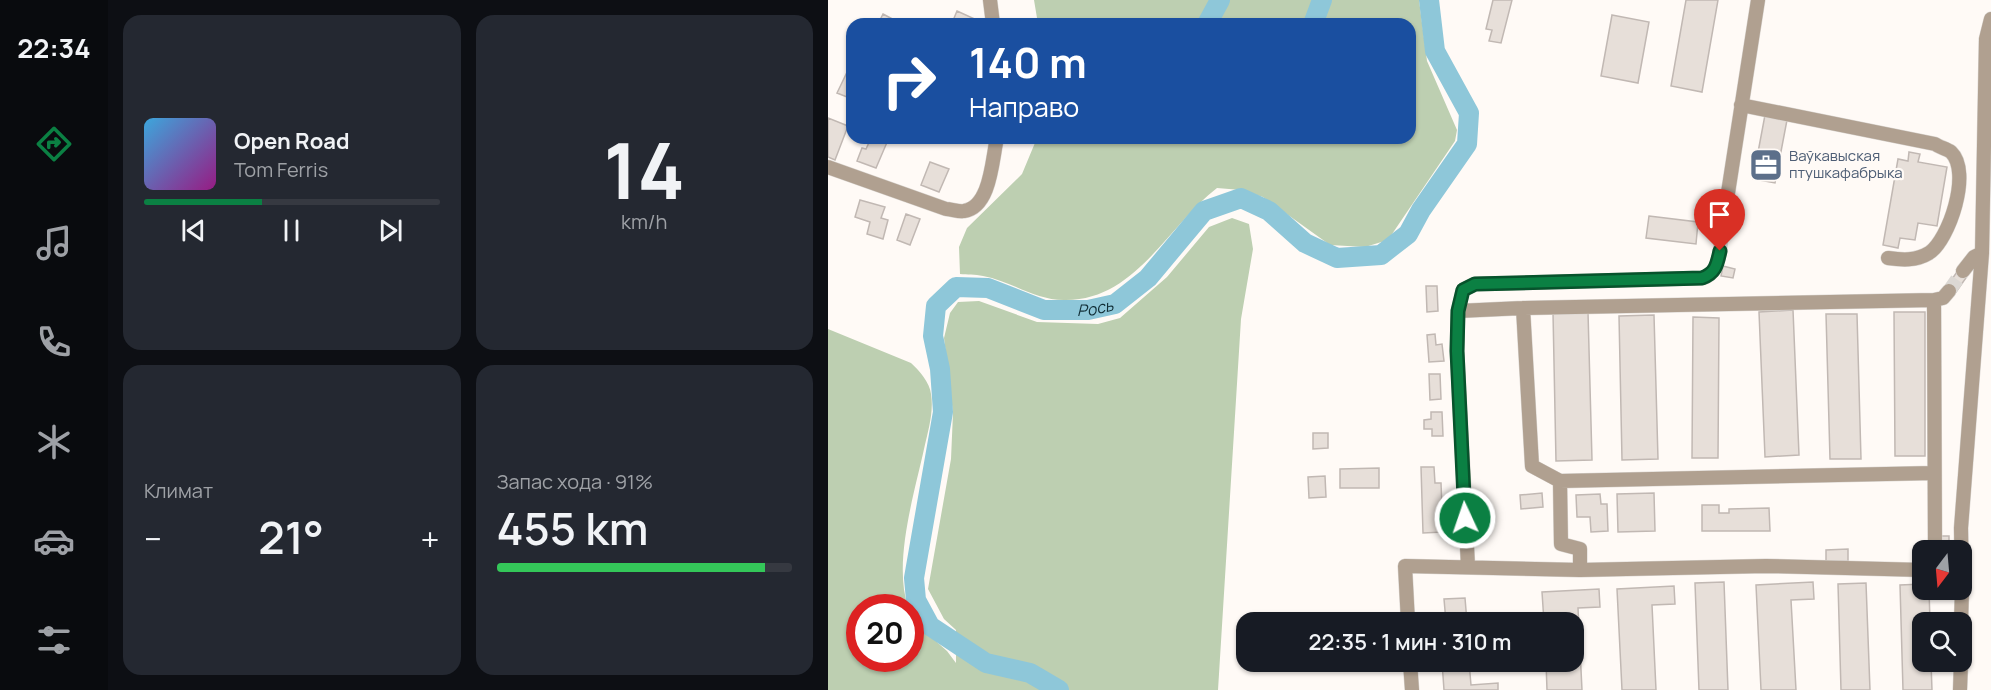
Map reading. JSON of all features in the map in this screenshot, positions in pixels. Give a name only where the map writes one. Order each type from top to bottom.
[{"type":"street","points":[[990,0],[992,18]]},
{"type":"street","points":[[1722,225],[1758,0]]},
{"type":"street","points":[[1961,540],[1982,253],[1986,39],[1991,19]]},
{"type":"street","points":[[1741,105],[1935,144],[1951,153],[1958,164],[1960,177],[1956,203],[1943,239],[1929,253],[1915,259],[1888,258]]},
{"type":"street","points":[[828,167],[946,209],[964,211],[976,205],[983,197],[996,144]]},
{"type":"street","points":[[1468,566],[1458,311],[1463,290],[1475,284],[1702,278],[1710,275],[1716,268],[1720,251]]},
{"type":"street","points":[[1963,271],[1974,256],[1982,253]]},
{"type":"street","points":[[1458,311],[1934,300],[1943,298],[1948,291]]},
{"type":"street","points":[[1934,300],[1935,540]]},
{"type":"street","points":[[1523,308],[1533,466],[1560,482],[1934,473]]},
{"type":"street","points":[[1560,482],[1561,544],[1580,549],[1580,570]]},
{"type":"street","points":[[1407,612],[1405,566],[1580,570],[1766,566],[1912,570]]},
{"type":"street","points":[[1411,672],[1412,690]]},
{"type":"street","points":[[1960,690],[1961,672]]},
{"type":"green space","points":[[1034,0],[1419,0],[1427,61],[1457,130],[1455,141],[1388,240],[1365,247],[1330,245],[1263,197],[1241,190],[1217,188],[1199,203],[1132,274],[1112,288],[1091,297],[1055,299],[980,275],[960,274],[959,247],[967,228],[1022,174],[1034,144],[1416,144],[1416,18],[1037,18]]},
{"type":"green space","points":[[1232,218],[1249,224],[1253,249],[1241,319],[1218,690],[828,690],[828,329],[911,363],[921,373],[930,390],[932,408],[930,422],[904,549],[905,594],[846,594],[846,672],[924,672],[924,631],[947,651],[956,663],[956,630],[944,619],[928,589],[951,459],[953,413],[944,338],[950,313],[958,302],[979,301],[1037,322],[1098,324],[1120,318],[1167,277],[1209,227]]},
{"type":"building","points":[[1493,0],[1512,0],[1501,43],[1489,41],[1492,30],[1486,29]]},
{"type":"building","points":[[1686,0],[1718,0],[1702,92],[1671,86]]},
{"type":"building","points":[[957,11],[973,18],[954,18]]},
{"type":"building","points":[[1612,15],[1649,22],[1638,83],[1601,76]]},
{"type":"building","points":[[846,74],[846,97],[837,93]]},
{"type":"building","points":[[1765,115],[1787,120],[1775,183],[1753,179]]},
{"type":"building","points":[[828,118],[846,125],[846,131],[835,160],[828,157]]},
{"type":"building","points":[[868,144],[886,144],[876,168],[857,161],[862,148],[866,149]]},
{"type":"building","points":[[1909,152],[1920,154],[1918,162],[1947,167],[1937,226],[1918,223],[1915,240],[1900,238],[1898,248],[1883,245],[1898,159],[1908,161]]},
{"type":"building","points":[[930,162],[949,169],[939,192],[921,185]]},
{"type":"building","points":[[860,200],[885,207],[881,218],[888,220],[883,239],[867,234],[870,222],[855,217]]},
{"type":"building","points":[[906,214],[920,219],[910,245],[897,240]]},
{"type":"building","points":[[1649,216],[1698,222],[1696,244],[1646,238]]},
{"type":"building","points":[[1717,225],[1729,226],[1725,252],[1714,250]]},
{"type":"building","points":[[1723,266],[1735,269],[1733,278],[1721,276]]},
{"type":"building","points":[[1959,269],[1968,275],[1954,295],[1945,289]]},
{"type":"building","points":[[1426,286],[1437,286],[1438,311],[1427,312]]},
{"type":"building","points":[[1793,310],[1799,455],[1765,457],[1759,312]]},
{"type":"building","points":[[1588,312],[1592,460],[1556,461],[1553,313]]},
{"type":"building","points":[[1894,312],[1925,312],[1925,456],[1895,456]]},
{"type":"building","points":[[1826,314],[1857,314],[1861,459],[1830,459]]},
{"type":"building","points":[[1654,315],[1658,459],[1622,460],[1619,316]]},
{"type":"building","points":[[1693,317],[1719,318],[1718,458],[1692,458]]},
{"type":"building","points":[[1435,334],[1436,345],[1442,344],[1444,361],[1429,362],[1427,335]]},
{"type":"building","points":[[1429,374],[1440,374],[1441,399],[1430,400]]},
{"type":"building","points":[[1431,412],[1442,412],[1443,436],[1432,436],[1432,429],[1424,429],[1424,420],[1431,419]]},
{"type":"building","points":[[1313,433],[1328,433],[1328,448],[1313,449]]},
{"type":"building","points":[[1421,467],[1434,467],[1435,483],[1441,483],[1443,532],[1423,533]]},
{"type":"building","points":[[1379,468],[1379,488],[1340,488],[1340,469]]},
{"type":"building","points":[[1325,476],[1326,497],[1309,498],[1308,477]]},
{"type":"building","points":[[1542,493],[1543,507],[1521,509],[1520,495]]},
{"type":"building","points":[[1654,493],[1655,531],[1618,532],[1617,494]]},
{"type":"building","points":[[1600,494],[1601,504],[1607,504],[1608,531],[1591,532],[1590,517],[1577,517],[1576,495]]},
{"type":"building","points":[[1702,505],[1719,505],[1719,513],[1729,513],[1729,509],[1769,508],[1770,531],[1702,531]]},
{"type":"building","points":[[1940,536],[1949,536],[1949,540],[1940,540]]},
{"type":"building","points":[[1848,549],[1848,561],[1826,562],[1826,550]]},
{"type":"building","points":[[1724,582],[1728,690],[1699,690],[1695,583]]},
{"type":"building","points":[[1813,582],[1814,599],[1791,600],[1796,690],[1761,690],[1756,585]]},
{"type":"building","points":[[1866,583],[1870,690],[1841,690],[1838,584]]},
{"type":"building","points":[[1912,584],[1912,600],[1929,600],[1930,612],[1912,612],[1912,672],[1931,672],[1932,690],[1903,690],[1900,585]]},
{"type":"building","points":[[1674,586],[1675,604],[1652,605],[1656,690],[1622,690],[1617,589]]},
{"type":"building","points":[[1599,589],[1600,607],[1578,608],[1578,612],[1543,612],[1542,592]]},
{"type":"building","points":[[1465,598],[1466,612],[1445,612],[1444,599]]},
{"type":"building","points":[[1443,672],[1470,672],[1471,685],[1498,683],[1498,690],[1444,690]]},
{"type":"building","points":[[1546,672],[1581,672],[1582,690],[1547,690]]},
{"type":"waterway","name":"Рось","points":[[1210,18],[1220,0]]},
{"type":"waterway","name":"Рось","points":[[1315,18],[1322,0]]},
{"type":"waterway","name":"Рось","points":[[1059,690],[1030,673],[986,663],[930,626],[916,600],[914,578],[943,412],[940,369],[933,336],[936,306],[956,287],[988,288],[1044,310],[1088,310],[1115,304],[1148,278],[1204,211],[1241,198],[1269,211],[1305,243],[1337,258],[1381,255],[1408,234],[1421,210],[1467,144],[1469,113],[1435,51],[1429,0]]},
{"type":"tunnel","points":[[1720,251],[1723,225]]},
{"type":"tunnel","points":[[1949,291],[1963,271]]},
{"type":"place","name":"Ваўкавыская птушкафабрыка","points":[[1766,165]]},
{"type":"route","points":[[1465,518],[1457,351],[1458,311],[1463,290],[1475,284],[1702,278],[1710,275],[1716,268],[1720,251]]}]
